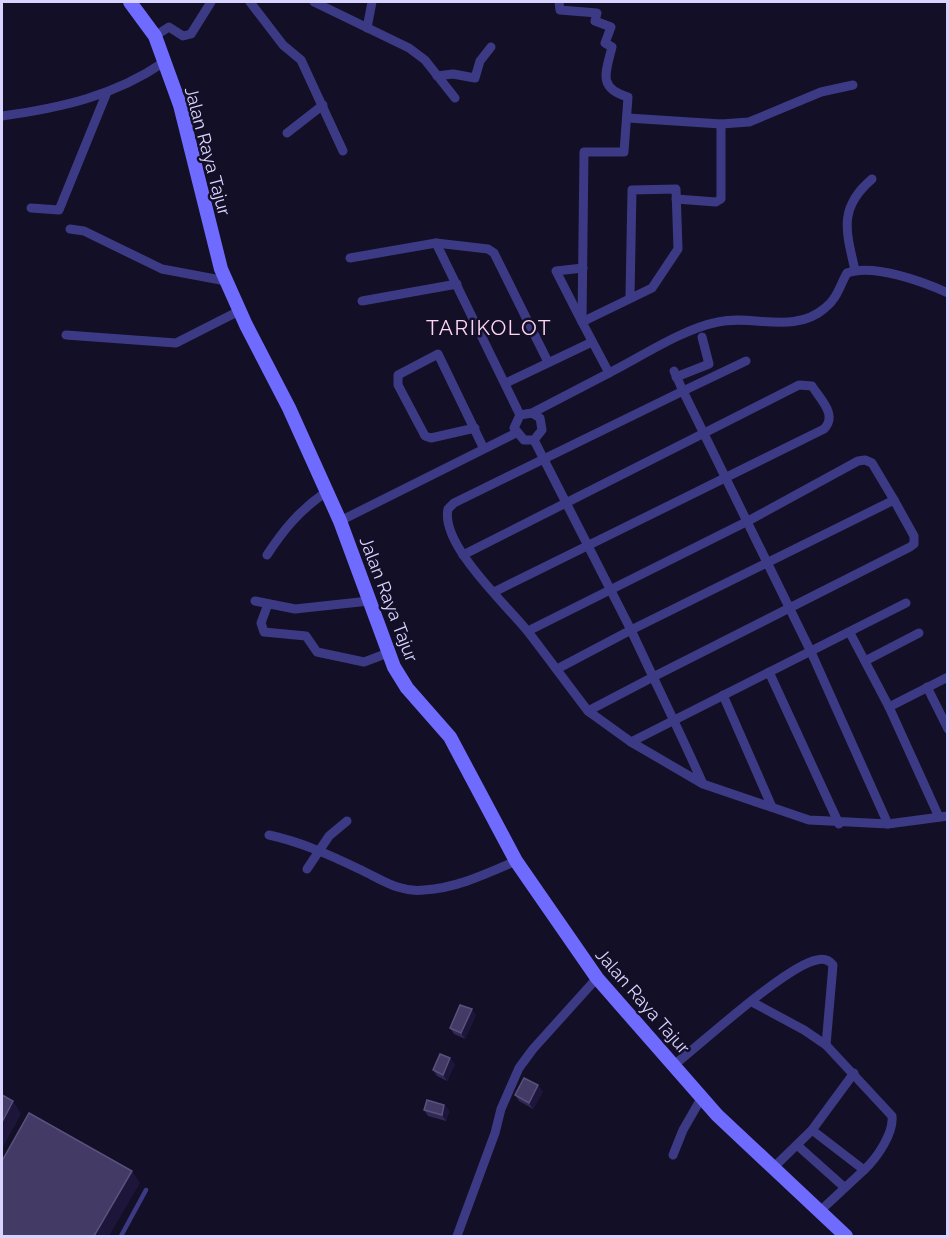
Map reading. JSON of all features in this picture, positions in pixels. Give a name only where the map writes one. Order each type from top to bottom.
[{"type":"main road","name":"Jalan Raya Tajur","points":[[130,2],[155,36],[180,105],[214,250],[226,281],[289,408],[340,521],[388,653],[407,688],[450,737],[516,861],[597,978],[739,1138],[846,1236]]},
{"type":"street","points":[[155,36],[170,27],[183,36],[191,34],[211,2]]},
{"type":"street","points":[[250,2],[283,45],[301,60],[342,151]]},
{"type":"street","points":[[314,2],[409,48],[425,60],[455,98]]},
{"type":"street","points":[[367,28],[372,2]]},
{"type":"street","points":[[559,2],[560,10],[597,13],[595,21],[611,27],[605,43],[612,47],[605,77],[609,88],[628,97],[624,152],[584,152],[582,322]]},
{"type":"street","points":[[437,76],[453,74],[475,78],[480,61],[491,47]]},
{"type":"street","points":[[2,116],[75,104],[139,79],[164,62]]},
{"type":"street","points":[[628,118],[721,124],[764,117],[821,92],[853,85]]},
{"type":"street","points":[[31,208],[59,210],[107,92]]},
{"type":"street","points":[[287,133],[323,105]]},
{"type":"street","points":[[676,199],[716,202],[721,199],[721,124]]},
{"type":"street","points":[[855,270],[847,241],[849,209],[860,189],[872,179]]},
{"type":"street","points":[[582,322],[652,288],[678,249],[676,189],[632,190],[630,297]]},
{"type":"street","points":[[70,229],[84,231],[162,269],[226,281]]},
{"type":"street","points":[[436,243],[520,415]]},
{"type":"street","points":[[350,258],[436,243],[488,249],[494,253],[548,362]]},
{"type":"street","points":[[582,268],[556,271],[609,373]]},
{"type":"street","points":[[532,413],[540,418],[543,426],[541,434],[534,440],[524,440],[516,433],[514,423],[520,415],[532,413],[698,328],[719,321],[789,323],[813,315],[825,309],[837,294],[847,273],[855,270],[926,282],[948,293]]},
{"type":"street","points":[[362,301],[457,284]]},
{"type":"street","points":[[66,336],[176,343],[239,311]]},
{"type":"street","points":[[702,337],[709,363],[675,374],[811,651],[888,824]]},
{"type":"street","points":[[506,383],[592,342]]},
{"type":"street","points":[[475,428],[431,438],[425,436],[398,385],[398,375],[438,354],[475,428],[483,447]]},
{"type":"street","points":[[746,361],[454,503],[448,509],[447,525],[463,555],[528,632],[588,711],[631,742],[703,784],[809,820],[839,824],[888,824],[943,816],[850,633]]},
{"type":"street","points":[[463,555],[799,385],[812,386],[830,414],[830,421],[825,429],[494,592]]},
{"type":"street","points":[[340,521],[483,447],[516,433]]},
{"type":"street","points":[[534,440],[612,589],[703,784]]},
{"type":"street","points":[[528,632],[865,460],[872,463],[914,536],[914,544],[588,711]]},
{"type":"street","points":[[267,555],[285,527],[305,506],[326,492]]},
{"type":"street","points":[[557,669],[894,500]]},
{"type":"street","points":[[255,601],[295,609],[369,602]]},
{"type":"street","points":[[631,742],[906,603]]},
{"type":"street","points":[[268,604],[261,623],[264,632],[306,636],[317,652],[344,659],[364,662],[388,653]]},
{"type":"street","points":[[865,661],[919,633]]},
{"type":"street","points":[[769,672],[839,824]]},
{"type":"street","points":[[889,707],[948,677]]},
{"type":"street","points":[[927,687],[948,729]]},
{"type":"street","points":[[723,695],[772,807]]},
{"type":"street","points":[[307,869],[318,850],[347,821]]},
{"type":"street","points":[[269,835],[295,840],[361,870],[383,883],[402,889],[423,891],[464,883],[516,861]]},
{"type":"street","points":[[675,1065],[797,968],[816,960],[830,961],[834,972],[826,1045]]},
{"type":"street","points":[[457,1236],[495,1133],[501,1109],[519,1068],[597,978]]},
{"type":"street","points":[[752,1002],[804,1030],[826,1045],[892,1116],[893,1125],[872,1163],[820,1211]]},
{"type":"street","points":[[773,1168],[812,1130],[854,1073]]},
{"type":"street","points":[[673,1155],[683,1130],[702,1097]]},
{"type":"street","points":[[812,1130],[864,1170]]},
{"type":"street","points":[[797,1145],[844,1187]]},
{"type":"lane","points":[[121,1236],[146,1190]]},
{"type":"building","points":[[460,1005],[472,1009],[461,1033],[450,1028]]},
{"type":"building","points":[[440,1054],[450,1058],[443,1075],[433,1070]]},
{"type":"building","points":[[524,1078],[538,1085],[529,1103],[515,1095]]},
{"type":"building","points":[[2,1095],[13,1101],[2,1122]]},
{"type":"building","points":[[427,1100],[444,1105],[442,1115],[424,1110]]},
{"type":"building","points":[[29,1113],[132,1171],[94,1236],[2,1236],[2,1161]]},
{"type":"district","name":"TARIKOLOT","points":[[489,327]]}]
